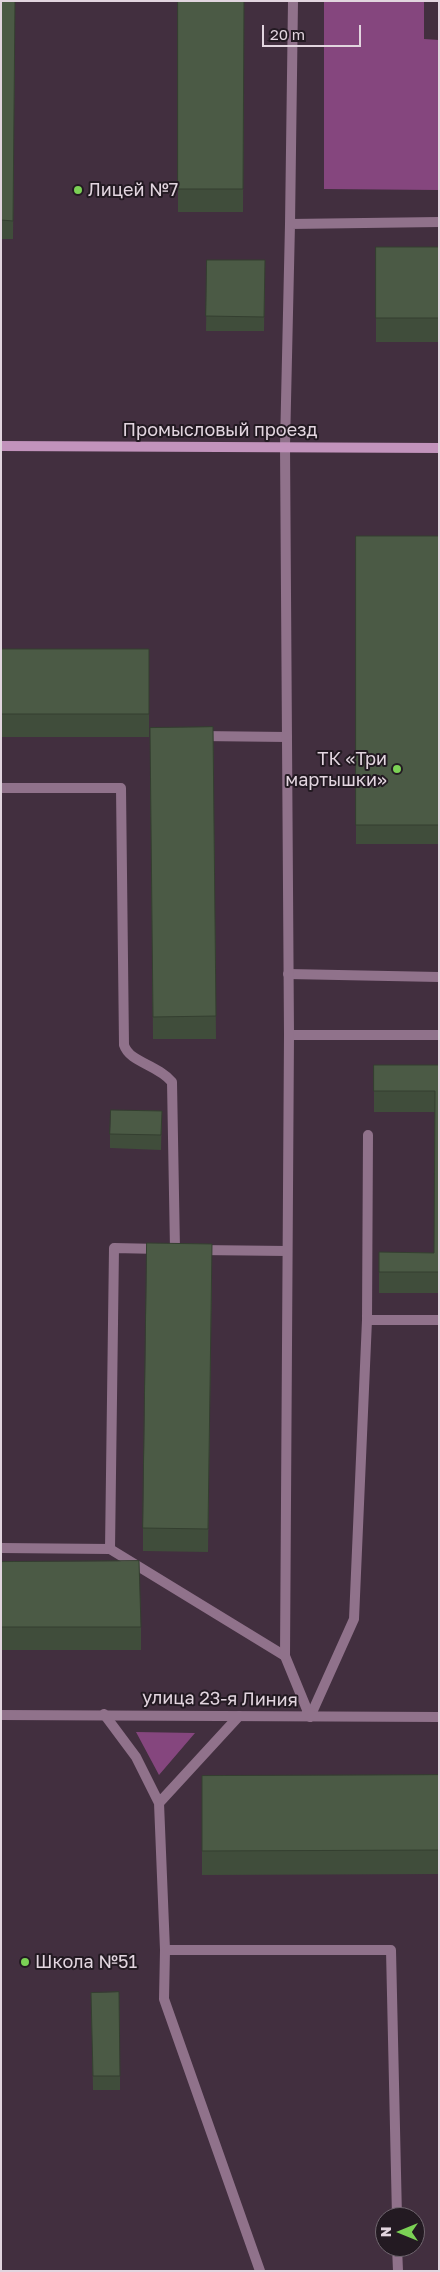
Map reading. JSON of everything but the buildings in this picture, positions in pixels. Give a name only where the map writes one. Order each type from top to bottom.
[{"type":"street","points":[[293,1],[285,446],[289,1035],[285,1656],[310,1717]]},
{"type":"street","points":[[290,224],[439,222]]},
{"type":"street","name":"Промысловый проезд","points":[[1,446],[439,448]]},
{"type":"street","points":[[185,736],[287,737]]},
{"type":"street","points":[[1,788],[121,788],[124,1045],[126,1052],[137,1060],[156,1068],[172,1082],[174,1250]]},
{"type":"street","points":[[288,974],[439,977]]},
{"type":"street","points":[[289,1035],[439,1035]]},
{"type":"street","points":[[310,1717],[354,1619],[367,1320],[368,1135]]},
{"type":"street","points":[[110,1549],[114,1248],[287,1251]]},
{"type":"street","points":[[367,1320],[439,1320]]},
{"type":"street","points":[[1,1548],[110,1549],[285,1656]]},
{"type":"street","points":[[104,1714],[136,1757],[159,1803],[165,1950],[164,1999],[260,2271]]},
{"type":"street","name":"улица 23-я Линия","points":[[1,1715],[439,1717]]},
{"type":"street","points":[[159,1803],[239,1716]]},
{"type":"street","points":[[165,1950],[392,1950],[397,2207]]},
{"type":"street","points":[[397,2257],[398,2271]]},
{"type":"shaded area","points":[[324,1],[424,1],[424,39],[439,40],[439,190],[324,189]]},
{"type":"shaded area","points":[[136,1732],[195,1733],[159,1775]]},
{"type":"place","name":"Лицей №7","points":[[78,190]]},
{"type":"place","name":"ТК «Три мартышки»","points":[[397,769]]},
{"type":"place","name":"Школа №51","points":[[25,1962]]}]
